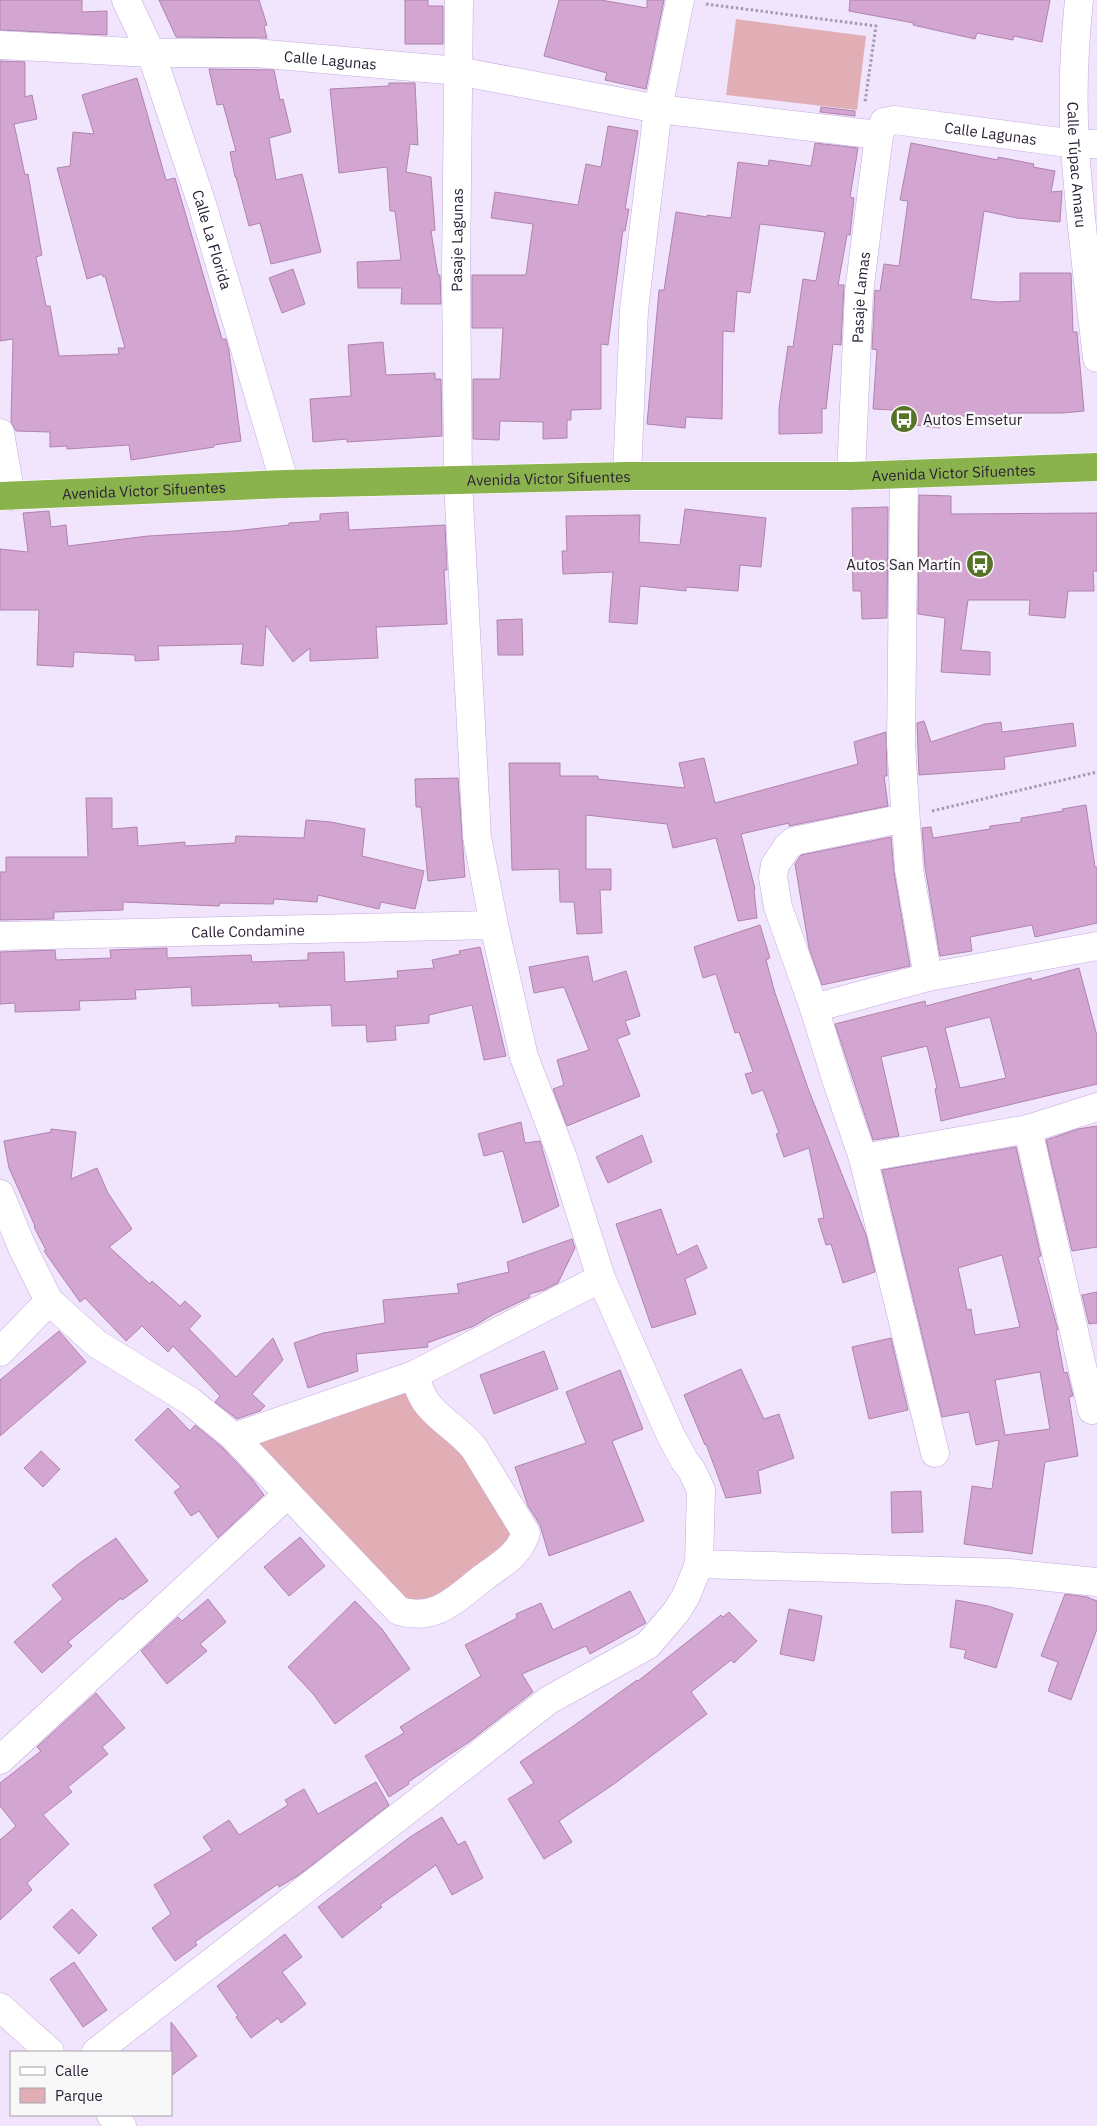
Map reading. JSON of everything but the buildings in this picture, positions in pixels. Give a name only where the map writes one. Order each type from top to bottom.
[{"type":"highway","name":"Avenida Victor Sifuentes","points":[[5,496],[285,484],[458,482],[627,476],[851,476],[1097,467]]},
{"type":"street","name":"Calle La Florida","points":[[126,0],[151,53],[202,204],[285,484]]},
{"type":"street","name":"Pasaje Lagunas","points":[[459,0],[456,272],[458,482],[478,837],[494,925],[524,1056],[563,1158],[601,1278],[670,1434],[684,1460],[692,1470],[701,1490],[699,1564]]},
{"type":"street","points":[[627,476],[634,310],[658,108],[680,0]]},
{"type":"street","name":"Calle Túpac Amaru","points":[[1078,0],[1075,40],[1086,144],[1080,205],[1097,358]]},
{"type":"street","name":"Calle Lagunas","points":[[0,45],[151,53],[255,53],[458,71],[658,108],[875,130],[894,120],[1086,144]]},
{"type":"street","name":"Pasaje Lamas","points":[[851,476],[858,292],[875,130]]},
{"type":"street","points":[[0,433],[5,496]]},
{"type":"street","points":[[904,473],[901,744],[905,818],[916,917],[928,977]]},
{"type":"street","points":[[905,818],[794,841],[787,847],[775,865],[773,877],[778,906],[814,1008],[836,1082],[863,1158],[935,1453]]},
{"type":"street","name":"Calle Condamine","points":[[0,936],[494,925]]},
{"type":"street","points":[[814,1008],[928,977],[1097,946]]},
{"type":"street","points":[[863,1158],[1028,1130],[1097,1107]]},
{"type":"street","points":[[1028,1130],[1091,1379],[1092,1410]]},
{"type":"street","points":[[0,1194],[22,1247],[49,1301],[97,1344],[190,1401],[234,1437],[399,1611],[412,1614],[431,1612],[447,1606],[515,1555],[526,1533],[474,1448],[464,1436],[430,1408],[422,1395],[414,1375]]},
{"type":"street","points":[[234,1437],[414,1375],[601,1278]]},
{"type":"street","points":[[0,1352],[49,1301]]},
{"type":"street","points":[[0,1760],[288,1494]]},
{"type":"street","points":[[97,2051],[549,1700],[648,1644],[676,1612],[686,1596],[699,1564],[1009,1573],[1097,1582]]},
{"type":"street","points":[[0,2007],[49,2051]]},
{"type":"street","points":[[112,2116],[122,2126]]},
{"type":"path","points":[[680,0],[876,26],[875,130]]},
{"type":"path","points":[[905,818],[1097,772]]},
{"type":"green space","points":[[736,19],[866,36],[857,110],[726,95]]},
{"type":"green space","points":[[414,1375],[526,1533],[419,1613],[234,1437]]},
{"type":"place","name":"Autos Emsetur","points":[[904,419]]},
{"type":"place","name":"Autos San Martín","points":[[980,564]]}]
